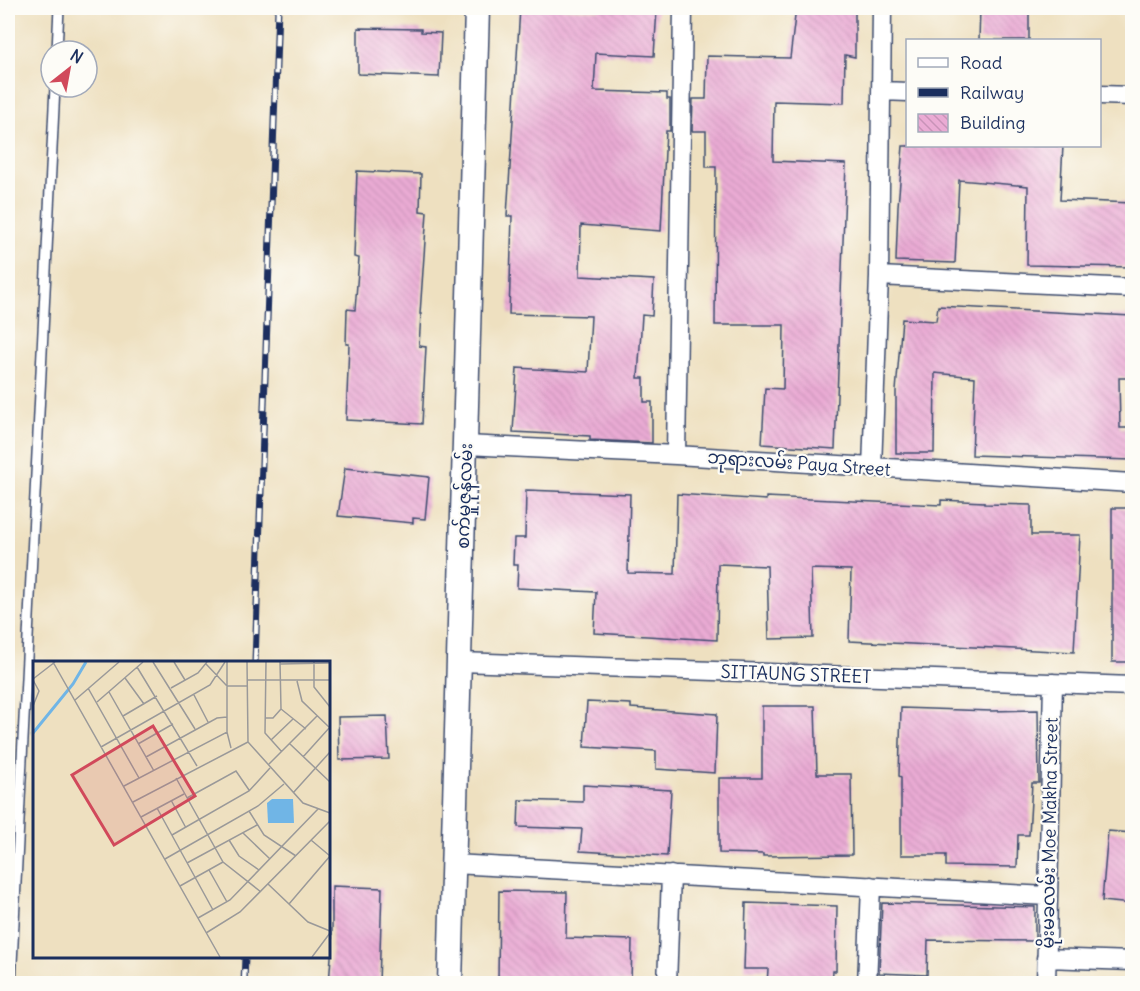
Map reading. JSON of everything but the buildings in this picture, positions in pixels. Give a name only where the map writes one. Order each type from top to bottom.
[{"type":"street","name":"စက်မှုဇုန်လမ်း","points":[[450,984],[477,8]]},
{"type":"street","points":[[676,455],[683,8]]},
{"type":"street","points":[[872,468],[879,276],[882,8]]},
{"type":"street","points":[[881,91],[906,92]]},
{"type":"street","points":[[1101,95],[1132,96]]},
{"type":"street","points":[[879,276],[1132,288]]},
{"type":"street","name":"ဘုရားလမ်း Paya Street","points":[[466,445],[676,455],[1132,483]]},
{"type":"street","name":"SITTAUNG STREET","points":[[460,662],[1132,686]]},
{"type":"street","name":"မိုးမခလမ်း Moe Makha Street","points":[[1046,984],[1053,683]]},
{"type":"street","points":[[454,864],[1048,896]]},
{"type":"street","points":[[667,984],[671,875]]},
{"type":"street","points":[[867,984],[871,886]]},
{"type":"street","points":[[1047,958],[1132,961]]},
{"type":"lane","points":[[58,39],[59,8]]},
{"type":"lane","points":[[11,984],[54,99]]},
{"type":"railway","points":[[255,661],[278,8]]},
{"type":"railway","points":[[244,984],[245,958]]}]
